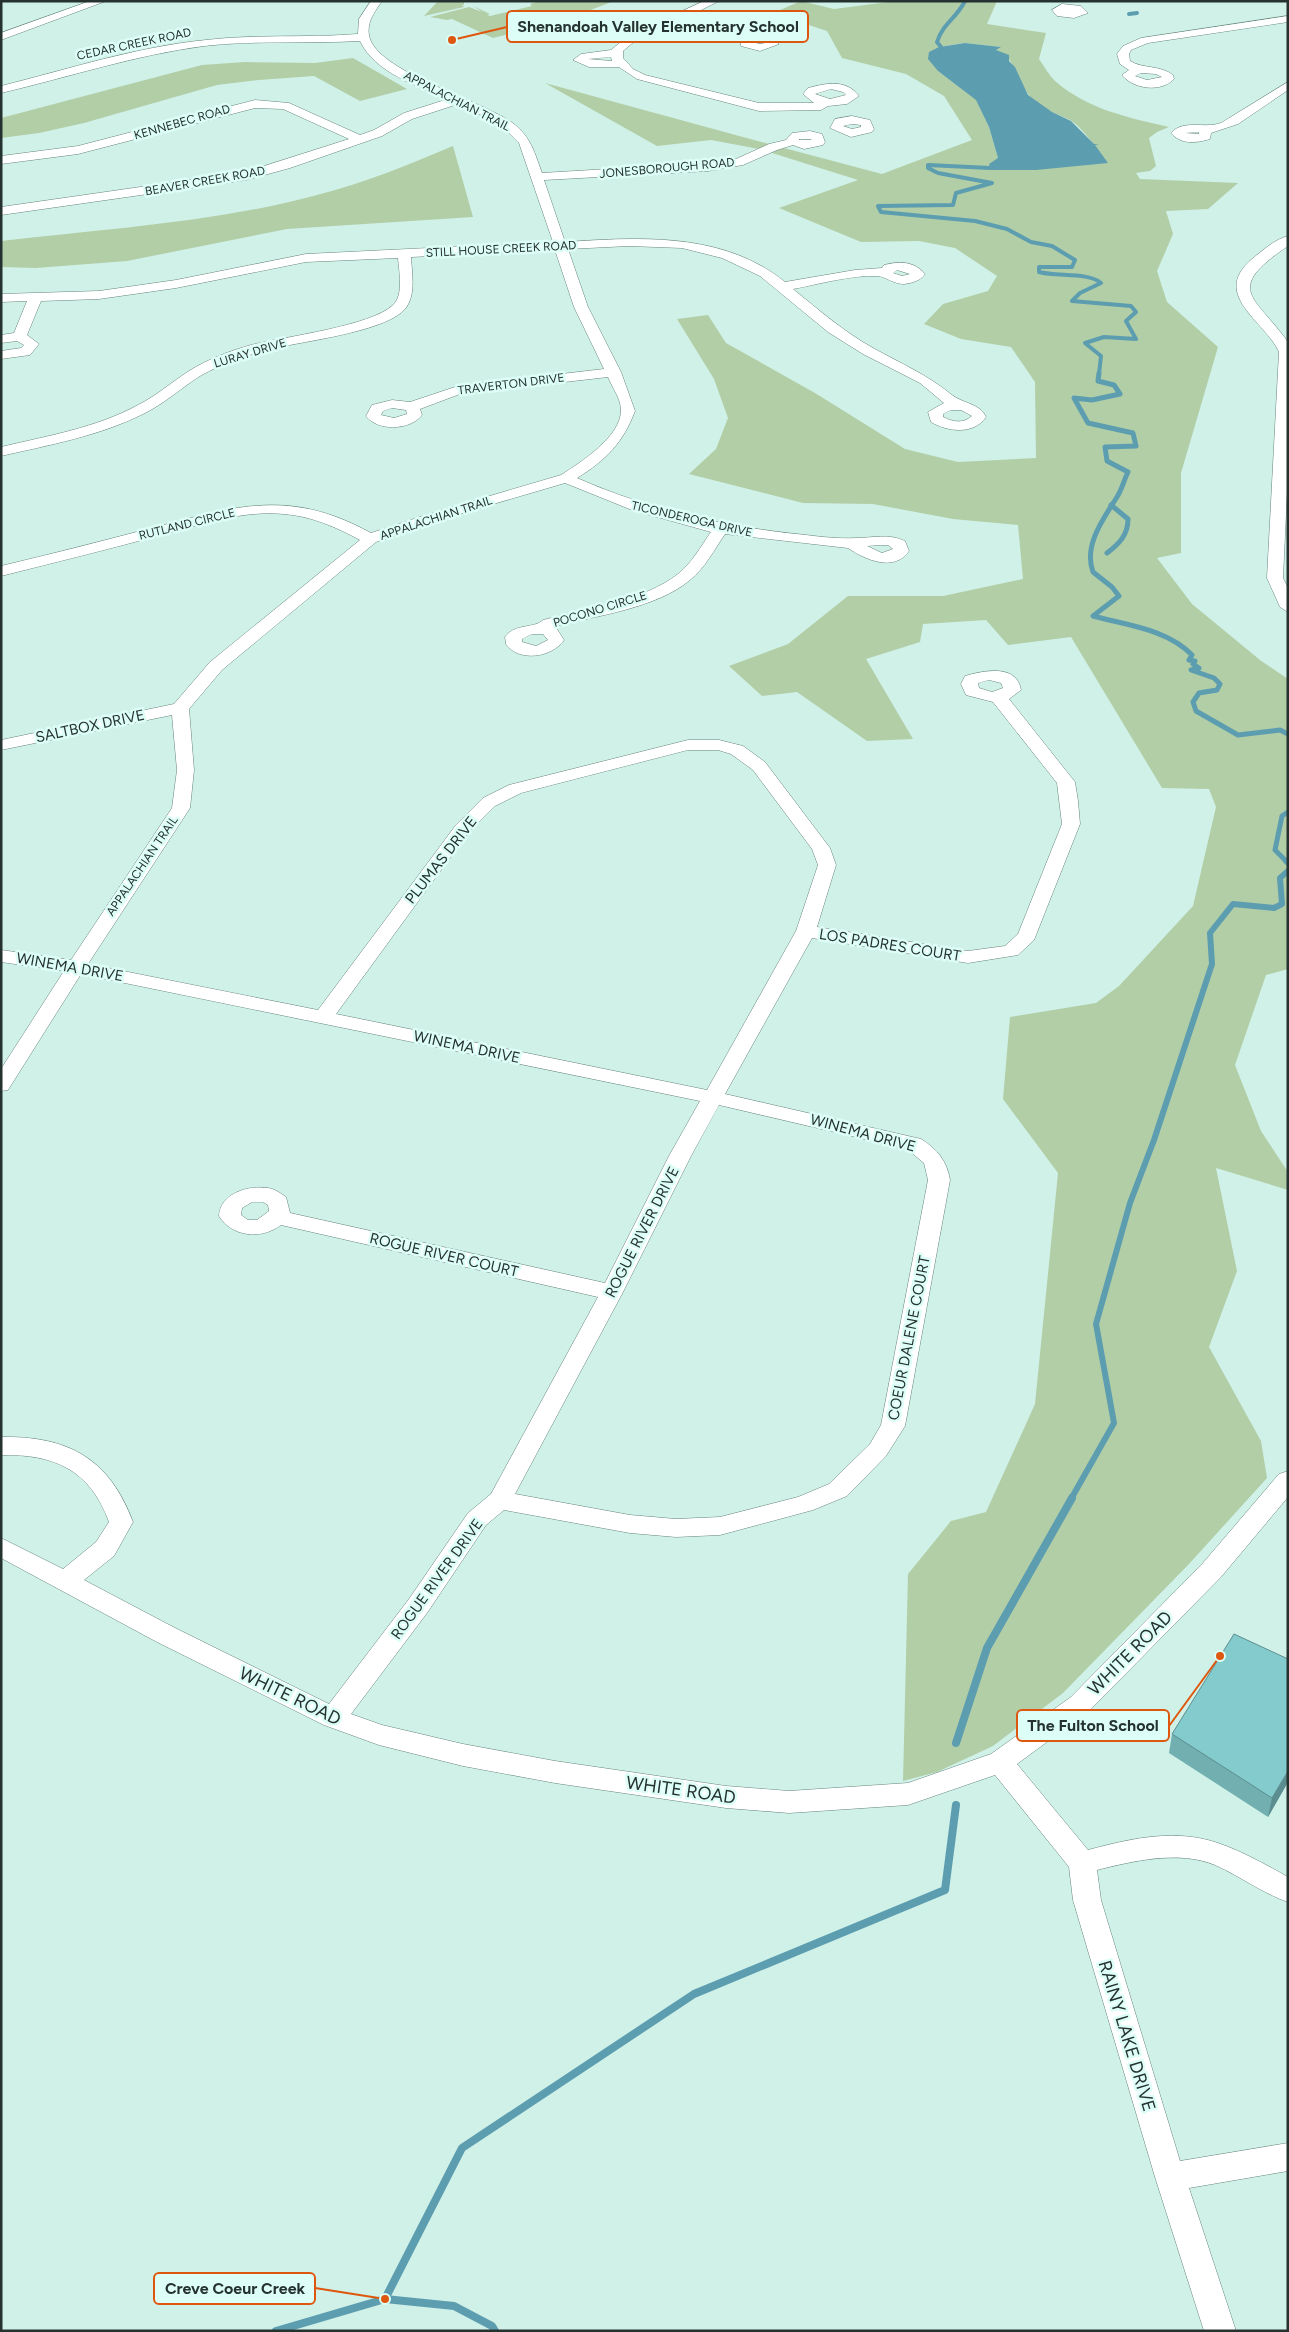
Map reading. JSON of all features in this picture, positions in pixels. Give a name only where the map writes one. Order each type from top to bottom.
[{"type":"street","points":[[1,37],[100,1]]},
{"type":"street","points":[[364,37],[363,31],[366,16],[377,1]]},
{"type":"street","points":[[714,1],[632,38],[621,45],[618,58],[642,77],[759,107],[824,104],[842,121]]},
{"type":"street","points":[[1137,70],[1124,62],[1123,54],[1128,48],[1145,40],[1288,19]]},
{"type":"street","points":[[671,21],[747,40]]},
{"type":"street","name":"CEDAR CREEK ROAD","points":[[1,90],[182,46],[236,41],[304,41],[364,37]]},
{"type":"street","name":"APPALACHIAN TRAIL","points":[[1,1085],[76,966],[181,808],[186,789],[186,769],[180,708],[216,666],[370,539],[437,516],[566,478],[599,455],[611,444],[625,422],[628,411],[614,372],[581,307],[525,142],[520,135],[506,124],[389,66],[371,51],[364,37]]},
{"type":"street","points":[[1204,131],[1221,128],[1288,85]]},
{"type":"street","name":"BEAVER CREEK ROAD","points":[[1,211],[246,176],[286,165],[378,133],[408,116],[457,100]]},
{"type":"street","name":"KENNEBEC ROAD","points":[[1,160],[78,150],[224,110],[255,104],[285,106],[358,139]]},
{"type":"street","name":"JONESBOROUGH ROAD","points":[[538,178],[708,167],[739,162],[773,147],[792,142]]},
{"type":"street","points":[[1288,240],[1251,267],[1242,284],[1243,292],[1254,312],[1283,343],[1286,352],[1275,578],[1288,607]]},
{"type":"street","name":"STILL HOUSE CREEK ROAD","points":[[1,298],[99,295],[176,284],[306,258],[339,254],[404,255],[629,242],[682,244],[727,255],[750,264],[782,286],[833,329],[868,351],[925,380],[956,406]]},
{"type":"street","name":"LURAY DRIVE","points":[[1,452],[78,433],[136,412],[160,399],[196,373],[231,357],[269,345],[370,322],[387,315],[398,308],[405,299],[404,255]]},
{"type":"street","points":[[782,286],[855,274],[885,272]]},
{"type":"street","points":[[19,337],[35,298]]},
{"type":"street","points":[[1,339],[19,337],[30,341],[32,344],[30,349],[18,354],[1,355]]},
{"type":"street","name":"TRAVERTON DRIVE","points":[[412,407],[450,392],[614,372]]},
{"type":"street","name":"TICONDEROGA DRIVE","points":[[566,478],[604,496],[633,506],[722,528],[761,535],[853,544]]},
{"type":"street","name":"RUTLAND CIRCLE","points":[[1,571],[212,517],[258,508],[283,509],[324,517],[340,522],[370,539]]},
{"type":"street","name":"POCONO CIRCLE","points":[[543,629],[549,623],[630,602],[672,585],[684,577],[722,528]]},
{"type":"street","name":"LOS PADRES COURT","points":[[806,932],[968,957],[1011,951],[1027,936],[1072,824],[1070,801],[1066,782],[998,696]]},
{"type":"street","name":"SALTBOX DRIVE","points":[[1,745],[180,708]]},
{"type":"street","name":"PLUMAS DRIVE","points":[[324,1016],[462,829],[489,802],[515,789],[688,745],[719,745]]},
{"type":"street","name":"ROGUE RIVER DRIVE","points":[[333,1718],[418,1606],[478,1519],[500,1500],[612,1292],[680,1156],[806,932],[827,865],[821,848],[759,766],[736,750],[719,745]]},
{"type":"street","name":"WINEMA DRIVE","points":[[1,956],[76,966],[324,1016],[713,1099],[774,1110],[904,1142],[929,1153]]},
{"type":"street","name":"COEUR DALENE COURT","points":[[500,1500],[630,1524],[676,1528],[720,1526],[804,1504],[838,1490],[878,1450],[893,1426],[939,1180],[937,1165],[929,1153]]},
{"type":"street","name":"ROGUE RIVER COURT","points":[[277,1217],[612,1292]]},
{"type":"street","points":[[1,1446],[38,1447],[72,1460],[93,1474],[111,1496],[120,1522],[105,1549],[66,1580]]},
{"type":"street","name":"WHITE ROAD","points":[[1,1547],[166,1635],[333,1718],[378,1735],[464,1755],[554,1772],[726,1797],[789,1802],[908,1794],[1000,1762],[1080,1704],[1212,1570],[1288,1480]]},
{"type":"street","points":[[1000,1762],[1082,1863],[1134,1849],[1161,1846],[1189,1849],[1218,1854],[1288,1890]]},
{"type":"street","name":"RAINY LAKE DRIVE","points":[[1082,1863],[1087,1900],[1170,2177],[1220,2331]]},
{"type":"street","points":[[1170,2177],[1288,2157]]},
{"type":"green space","points":[[438,1],[464,2],[464,5],[462,5],[464,7],[424,16]]},
{"type":"green space","points":[[540,1],[614,1],[562,21],[493,38],[452,19],[456,18],[447,20],[430,17],[469,7],[482,12],[473,6],[490,14],[487,15],[490,16],[532,6],[530,4]]},
{"type":"green space","points":[[801,1],[834,9],[896,1],[997,1],[987,24],[1046,33],[1039,59],[1053,79],[1067,91],[1109,111],[1169,127],[1149,138],[1156,166],[1150,171],[1136,173],[1140,179],[1238,183],[1208,209],[1166,211],[1173,234],[1157,271],[1167,302],[1218,347],[1181,473],[1181,553],[1157,558],[1192,604],[1260,660],[1288,679],[1288,969],[1266,975],[1235,1065],[1261,1131],[1288,1172],[1288,1190],[1216,1168],[1237,1271],[1209,1347],[1261,1441],[1267,1478],[1189,1564],[1063,1693],[993,1746],[937,1772],[903,1781],[908,1574],[951,1521],[986,1512],[1035,1404],[1058,1173],[1003,1099],[1010,1017],[1096,1003],[1119,986],[1193,906],[1216,807],[1209,789],[1162,788],[1071,637],[1008,645],[986,620],[923,624],[920,642],[866,659],[913,739],[867,741],[797,692],[762,696],[729,666],[788,644],[848,596],[943,596],[1023,579],[1018,525],[953,519],[873,504],[803,503],[689,474],[716,449],[728,418],[714,379],[677,319],[708,315],[726,343],[815,393],[905,449],[958,462],[1036,458],[1035,382],[1011,347],[961,339],[924,324],[943,304],[988,291],[997,276],[955,248],[919,241],[861,242],[779,208],[858,180],[769,152],[784,148],[882,174],[972,140],[944,96],[906,74],[842,58],[827,31],[773,13]],"holes":[[[965,43],[1000,47],[995,50],[1002,53],[1011,62],[1024,88],[1032,99],[1042,107],[1073,122],[1094,145],[998,158],[989,127],[976,99],[938,71],[939,47]]]},
{"type":"green space","points":[[353,58],[407,89],[360,101],[314,76],[217,85],[84,123],[39,133],[1,138],[1,118],[202,65],[245,62],[315,63]]},
{"type":"green space","points":[[545,83],[769,144],[759,149],[711,140],[657,146]]},
{"type":"green space","points":[[453,146],[473,217],[287,229],[127,261],[36,268],[1,267],[1,241],[160,224],[279,204],[352,185],[403,167]]},
{"type":"water","points":[[965,43],[1001,47],[996,50],[1009,55],[1009,61],[1015,67],[1028,95],[1052,112],[1071,121],[1094,144],[1099,144],[1095,145],[1108,163],[1036,170],[991,170],[989,164],[998,158],[989,127],[976,100],[938,71],[928,59],[929,52],[939,47]]},
{"type":"building","points":[[1234,1634],[1288,1659],[1288,1771],[1272,1798],[1172,1734]]},
{"type":"waterway","points":[[941,47],[937,42],[940,36],[946,25],[965,1]]},
{"type":"waterway","points":[[1129,14],[1137,13]]},
{"type":"waterway","points":[[990,168],[928,165],[928,168],[938,173],[992,183],[956,193],[953,205],[878,206],[881,212],[975,221],[1007,229],[1031,242],[1052,246],[1075,260],[1072,267],[1039,267],[1039,272],[1088,277],[1101,283],[1080,293],[1072,301],[1131,306],[1136,312],[1126,321],[1136,339],[1104,337],[1085,343],[1101,356],[1099,374]]},
{"type":"waterway","points":[[1099,373],[1098,381],[1114,385],[1120,394],[1092,400],[1074,398],[1088,423],[1133,433],[1136,446],[1105,447],[1107,461],[1128,472],[1112,506]]},
{"type":"waterway","points":[[1107,553],[1122,539],[1128,525],[1128,519],[1112,506]]},
{"type":"waterway","points":[[1112,506],[1096,532],[1091,552],[1091,562],[1093,572],[1112,587],[1119,596],[1093,616],[1146,629],[1171,639],[1192,655],[1189,660],[1195,661],[1193,664],[1199,668],[1191,670],[1214,678],[1220,684],[1217,690],[1199,693],[1193,702],[1196,711],[1238,735],[1280,730],[1288,734]]},
{"type":"waterway","points":[[1288,812],[1282,816],[1275,850],[1288,863]]},
{"type":"waterway","points":[[1071,1499],[1114,1423],[1096,1324],[1130,1203],[1154,1140],[1212,964],[1210,933],[1233,904],[1274,908],[1282,904],[1280,878],[1288,871]]},
{"type":"waterway","points":[[956,1743],[987,1648],[1072,1498]]},
{"type":"waterway","points":[[385,2299],[462,2148],[694,1994],[945,1890],[956,1805]]},
{"type":"waterway","points":[[276,2331],[385,2299]]},
{"type":"waterway","points":[[385,2299],[454,2306],[492,2326],[495,2331]]},
{"type":"place","name":"Shenandoah Valley Elementary School","points":[[452,40]]},
{"type":"place","name":"The Fulton School","points":[[1220,1656]]},
{"type":"place","name":"Creve Coeur Creek","points":[[385,2299]]}]
